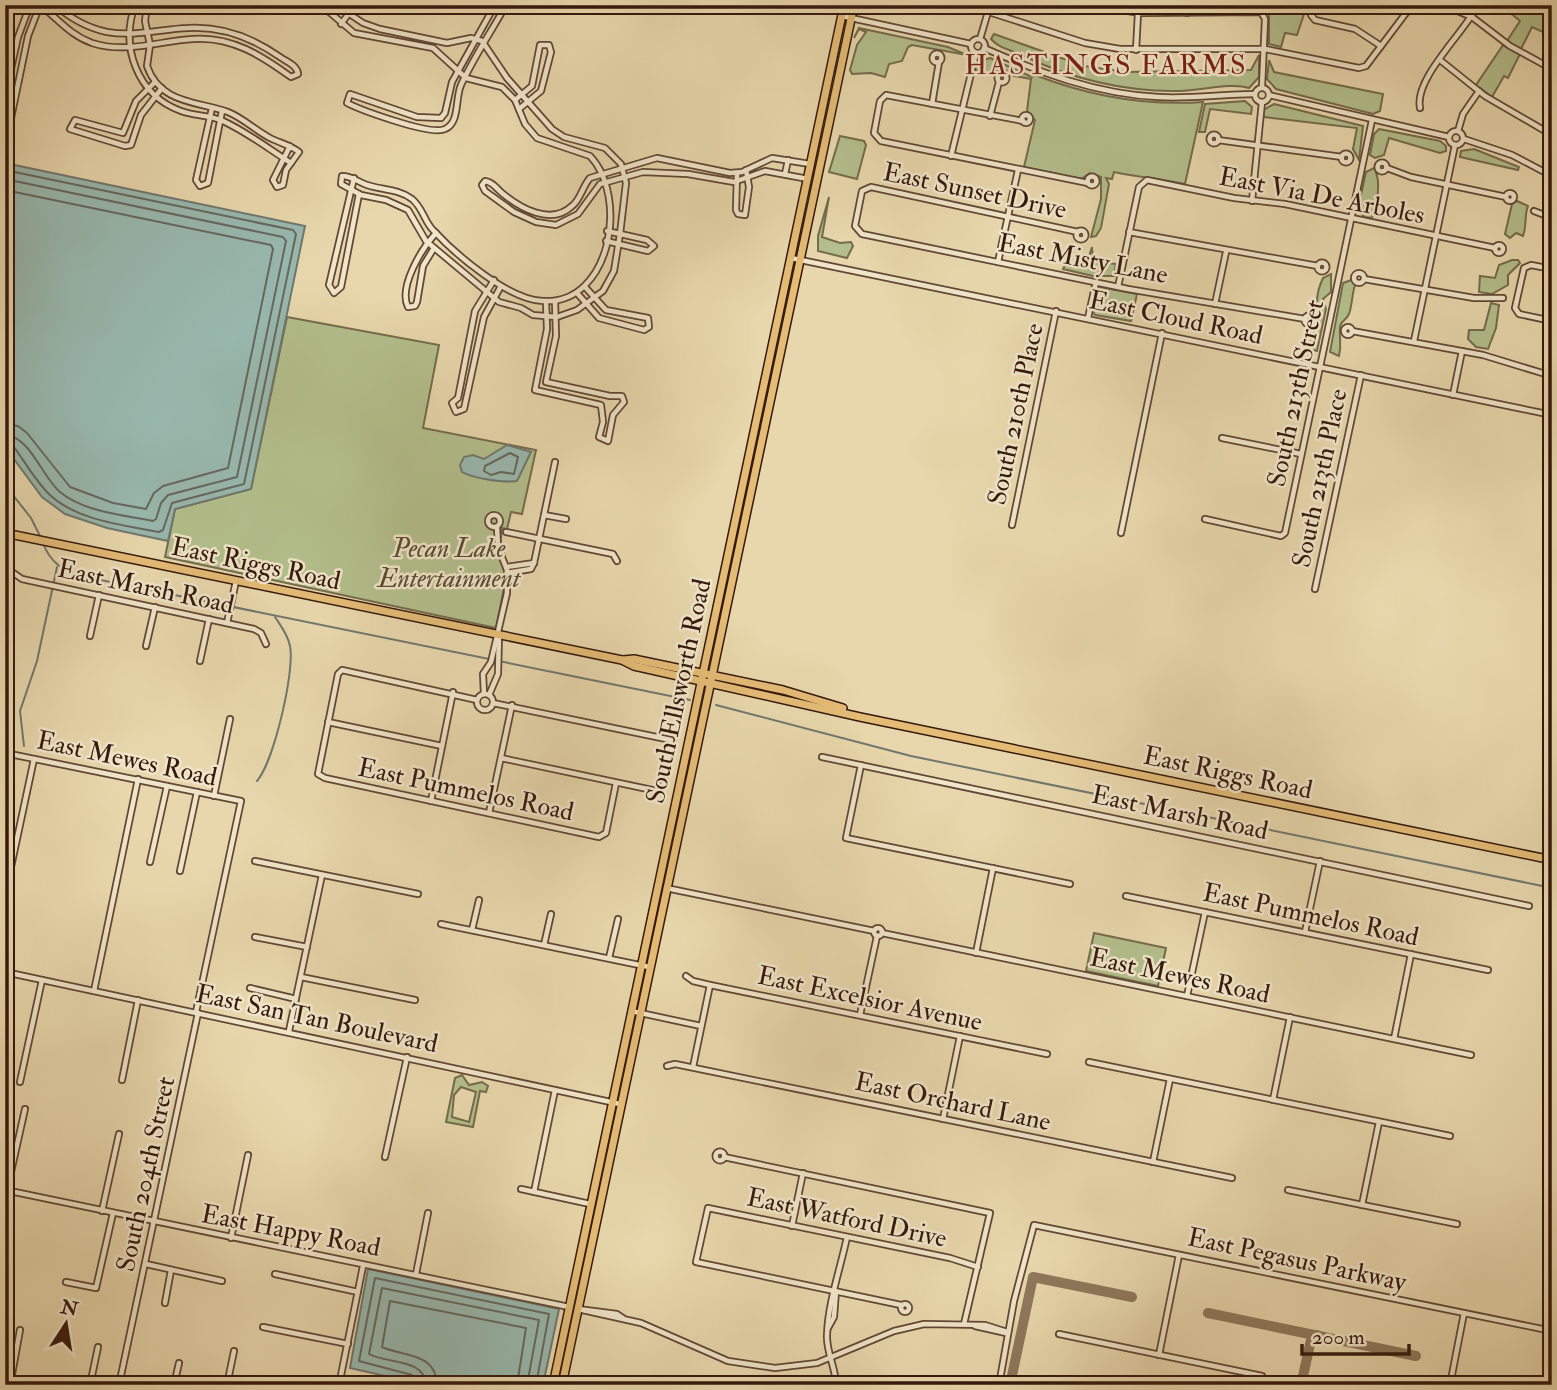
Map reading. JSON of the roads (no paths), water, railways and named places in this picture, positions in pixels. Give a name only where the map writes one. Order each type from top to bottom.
[{"type":"main road","name":"South Ellsworth Road","points":[[662,887],[701,677],[750,471],[796,259],[814,192],[846,17],[845,5]]},
{"type":"main road","name":"South Ellsworth Road","points":[[796,259],[811,165],[846,17],[853,5]]},
{"type":"main road","points":[[811,165],[814,192]]},
{"type":"main road","name":"South Ellsworth Road","points":[[553,1385],[573,1308],[662,887],[712,679],[750,471]]},
{"type":"main road","name":"East Riggs Road","points":[[5,533],[622,660],[634,666],[712,679],[896,724],[1552,860]]},
{"type":"main road","name":"South Ellsworth Road","points":[[562,1385],[590,1204],[616,1103]]},
{"type":"street","points":[[5,96],[20,30],[30,5]]},
{"type":"street","points":[[5,120],[11,118],[28,36],[40,5],[62,26],[101,45],[130,48],[196,38],[232,44],[256,53],[291,77],[298,74],[295,66],[257,42],[240,36],[190,28],[128,34],[91,27],[55,5]]},
{"type":"street","points":[[135,5],[128,34],[130,48],[135,67],[149,89],[181,111],[220,120],[291,163]]},
{"type":"street","points":[[147,5],[149,45],[146,66],[155,82],[184,102],[222,111],[290,146],[299,152],[291,163],[283,185],[277,187],[273,180],[290,146]]},
{"type":"street","points":[[321,5],[341,24],[360,34],[433,48],[466,78],[496,84],[515,100],[526,124],[537,138],[590,156],[612,201],[606,241],[597,272],[578,293],[546,302],[519,297],[501,286],[436,233],[420,207],[409,197],[345,176],[341,178],[341,184],[359,194],[408,210],[427,242],[494,299],[547,317],[557,317],[594,300],[612,278],[619,243],[624,173],[616,156],[605,148],[558,134],[507,78],[485,43],[476,38],[440,42],[372,27],[339,6],[333,15]]},
{"type":"street","points":[[341,24],[355,5]]},
{"type":"street","points":[[438,120],[443,116],[458,73],[495,5]]},
{"type":"street","points":[[440,131],[452,122],[460,89],[506,5]]},
{"type":"street","points":[[990,5],[981,39],[984,48],[1054,77],[1116,93],[1169,98],[1255,94],[1262,87],[1264,14],[1257,11],[1138,13],[1091,5]]},
{"type":"street","points":[[1187,5],[1188,13]]},
{"type":"street","points":[[1312,5],[1313,18],[1355,29],[1381,46]]},
{"type":"street","points":[[1395,5],[1406,13]]},
{"type":"street","points":[[989,12],[1085,43],[1136,50],[1265,49],[1363,68],[1412,5]]},
{"type":"street","points":[[1443,5],[1472,17],[1510,46],[1552,69]]},
{"type":"street","points":[[1420,108],[1421,91],[1478,5]]},
{"type":"street","points":[[1136,50],[1138,13]]},
{"type":"street","points":[[846,17],[971,44],[981,39]]},
{"type":"street","points":[[951,156],[976,52],[971,44]]},
{"type":"street","points":[[515,100],[533,83],[540,45],[549,45],[551,49],[542,88],[530,102],[519,109]]},
{"type":"street","points":[[976,52],[984,48]]},
{"type":"street","points":[[1440,60],[1479,91],[1552,135]]},
{"type":"street","points":[[932,104],[939,62]]},
{"type":"street","points":[[155,82],[136,100],[123,133],[75,120],[70,129],[128,146],[133,143],[142,115],[162,88]]},
{"type":"street","points":[[990,116],[999,82]]},
{"type":"street","points":[[1262,87],[1269,95],[1449,137],[1455,145]]},
{"type":"street","points":[[1449,137],[1458,131],[1463,114],[1479,91]]},
{"type":"street","points":[[438,120],[354,94],[346,98],[348,104],[440,131]]},
{"type":"street","points":[[1255,94],[1262,102]]},
{"type":"street","points":[[1252,201],[1262,102],[1269,95]]},
{"type":"street","points":[[1023,121],[883,96],[875,136],[881,141],[1088,183]]},
{"type":"street","points":[[383,115],[386,106]]},
{"type":"street","points":[[212,108],[197,180],[200,186],[208,183],[222,111]]},
{"type":"street","points":[[393,119],[396,109]]},
{"type":"street","points":[[443,116],[452,122]]},
{"type":"street","points":[[438,120],[440,131]]},
{"type":"street","name":"South 213th Street","points":[[1205,519],[1282,536],[1321,367],[1372,120]]},
{"type":"street","points":[[1458,131],[1464,139],[1512,155],[1552,176]]},
{"type":"street","points":[[1414,341],[1455,145],[1464,139]]},
{"type":"street","points":[[1218,140],[1257,148],[1342,158]]},
{"type":"street","points":[[808,180],[765,172],[738,182],[649,171],[624,173],[612,170],[602,178],[593,190],[582,211],[556,225],[544,224],[514,212],[485,191],[482,185],[485,181],[491,181],[514,201],[545,215],[554,215],[573,206],[587,181],[602,178],[615,180],[624,173],[657,158],[737,173],[772,158],[811,165]]},
{"type":"street","points":[[785,174],[789,160]]},
{"type":"street","points":[[1387,168],[1506,197]]},
{"type":"street","points":[[737,173],[736,210],[741,216],[747,213],[749,179],[746,170]]},
{"type":"street","points":[[998,262],[1018,170]]},
{"type":"street","points":[[354,178],[329,285],[334,293],[341,287],[359,194]]},
{"type":"street","name":"East Via De Arboles","points":[[1129,232],[1141,182],[1352,218],[1495,248]]},
{"type":"street","name":"East Sunset Drive","points":[[856,230],[864,187],[1078,232]]},
{"type":"street","points":[[1534,211],[1552,218]]},
{"type":"street","points":[[544,224],[545,215]]},
{"type":"street","points":[[554,215],[556,225]]},
{"type":"street","name":"East Misty Lane","points":[[856,230],[1118,287],[1305,319]]},
{"type":"street","points":[[606,241],[648,251],[654,246],[650,241],[607,231]]},
{"type":"street","points":[[1118,287],[1129,232],[1318,267]]},
{"type":"street","points":[[434,248],[423,266],[417,302],[415,306],[408,307],[405,300],[415,261],[436,233]]},
{"type":"street","points":[[1215,304],[1226,252]]},
{"type":"street","name":"East Cloud Road","points":[[796,259],[1552,415]]},
{"type":"street","points":[[1552,269],[1527,265],[1516,312],[1552,321]]},
{"type":"street","points":[[1364,279],[1474,298],[1503,298]]},
{"type":"street","points":[[494,280],[474,315],[458,398],[452,406],[456,412],[464,409],[484,317],[501,286]]},
{"type":"street","points":[[1088,318],[1096,282]]},
{"type":"street","points":[[578,293],[601,319],[644,330],[649,327],[648,318],[608,311],[594,300],[585,288]]},
{"type":"street","points":[[546,302],[547,317],[536,390],[601,405],[603,422],[598,437],[608,441],[611,418],[625,402],[622,396],[610,396],[546,382],[556,336],[555,301]]},
{"type":"street","name":"South 210th Place","points":[[1012,525],[1056,311]]},
{"type":"street","points":[[1352,331],[1462,351],[1552,376]]},
{"type":"street","points":[[1121,533],[1162,333]]},
{"type":"street","points":[[1453,395],[1462,351]]},
{"type":"street","name":"South 213th Place","points":[[1315,589],[1361,375]]},
{"type":"street","points":[[1222,438],[1301,454]]},
{"type":"street","points":[[507,570],[531,569],[534,564],[555,461]]},
{"type":"street","points":[[544,515],[566,519]]},
{"type":"street","points":[[442,746],[328,722],[340,671],[344,669],[453,692],[477,700],[486,695],[498,674],[494,663],[495,654],[507,593],[507,570],[498,547],[497,527]]},
{"type":"street","points":[[506,532],[613,554],[617,561]]},
{"type":"street","name":"East Marsh Road","points":[[12,572],[22,579],[254,629],[261,633],[266,644]]},
{"type":"street","points":[[227,623],[236,581]]},
{"type":"street","points":[[90,636],[99,595]]},
{"type":"street","points":[[146,646],[155,607]]},
{"type":"street","points":[[200,661],[209,619]]},
{"type":"street","points":[[494,663],[483,674],[486,695],[493,703],[671,740],[661,790],[501,758]]},
{"type":"street","points":[[431,801],[453,692]]},
{"type":"street","points":[[477,700],[483,710],[489,710],[493,703]]},
{"type":"street","points":[[489,813],[512,705]]},
{"type":"street","points":[[214,796],[230,719]]},
{"type":"street","name":"East Pummelos Road","points":[[328,722],[318,774],[325,778],[599,837],[606,833],[616,783]]},
{"type":"street","name":"East Mewes Road","points":[[5,753],[241,801]]},
{"type":"street","name":"East Marsh Road","points":[[822,757],[1529,906]]},
{"type":"street","points":[[5,895],[34,759]]},
{"type":"street","points":[[861,765],[846,838],[1070,884]]},
{"type":"street","points":[[94,991],[138,779]]},
{"type":"street","points":[[150,862],[167,786]]},
{"type":"street","points":[[180,871],[197,792]]},
{"type":"street","name":"South 204th Street","points":[[119,1385],[241,801]]},
{"type":"street","points":[[255,861],[418,894]]},
{"type":"street","points":[[1305,932],[1320,861]]},
{"type":"street","points":[[976,953],[993,869]]},
{"type":"street","points":[[289,1031],[322,875]]},
{"type":"street","name":"East Mewes Road","points":[[662,887],[877,934],[1471,1055]]},
{"type":"street","name":"East Pummelos Road","points":[[1126,896],[1488,970]]},
{"type":"street","points":[[472,930],[479,900]]},
{"type":"street","points":[[1187,996],[1205,912]]},
{"type":"street","points":[[544,945],[551,914]]},
{"type":"street","points":[[609,958],[618,919]]},
{"type":"street","points":[[441,924],[645,966]]},
{"type":"street","points":[[860,1016],[877,934]]},
{"type":"street","points":[[255,937],[307,947]]},
{"type":"street","points":[[1394,1039],[1411,954]]},
{"type":"street","name":"East San Tan Boulevard","points":[[5,972],[407,1056],[616,1103]]},
{"type":"street","points":[[301,976],[415,1000]]},
{"type":"street","name":"East Excelsior Avenue","points":[[686,976],[692,981],[710,985],[1047,1054]]},
{"type":"street","points":[[20,1082],[42,980]]},
{"type":"street","points":[[692,1068],[710,985]]},
{"type":"street","points":[[250,988],[296,999]]},
{"type":"street","points":[[121,1080],[138,1000]]},
{"type":"street","points":[[635,1012],[701,1026]]},
{"type":"street","points":[[1273,1100],[1290,1017]]},
{"type":"street","points":[[943,1119],[960,1036]]},
{"type":"street","points":[[385,1157],[407,1056]]},
{"type":"street","points":[[1089,1062],[1450,1136]]},
{"type":"street","name":"East Orchard Lane","points":[[667,1066],[675,1064],[1231,1178]]},
{"type":"street","points":[[1153,1162],[1170,1079]]},
{"type":"street","points":[[534,1192],[555,1090]]},
{"type":"street","points":[[6,1190],[24,1109]]},
{"type":"street","points":[[1362,1205],[1379,1122]]},
{"type":"street","points":[[102,1211],[119,1133]]},
{"type":"street","points":[[231,1238],[248,1155]]},
{"type":"street","points":[[724,1157],[990,1213],[964,1324]]},
{"type":"street","points":[[792,1226],[803,1173]]},
{"type":"street","points":[[521,1189],[590,1204]]},
{"type":"street","name":"East Happy Road","points":[[6,1190],[573,1308]]},
{"type":"street","points":[[1288,1190],[1457,1224]]},
{"type":"street","name":"East Watford Drive","points":[[836,1290],[696,1262],[708,1208],[950,1258],[978,1267]]},
{"type":"street","points":[[66,1282],[96,1288],[113,1213]]},
{"type":"street","points":[[416,1274],[428,1213]]},
{"type":"street","name":"East Pegasus Parkway","points":[[1007,1333],[1034,1225],[1552,1331]]},
{"type":"street","points":[[836,1385],[828,1328],[847,1237]]},
{"type":"street","points":[[1159,1355],[1180,1255]]},
{"type":"street","points":[[146,1264],[222,1281]]},
{"type":"street","points":[[339,1385],[363,1265]]},
{"type":"street","points":[[165,1303],[172,1270]]},
{"type":"street","points":[[275,1274],[358,1292]]},
{"type":"street","points":[[836,1290],[901,1305]]},
{"type":"street","points":[[573,1308],[584,1307],[617,1314],[741,1364],[788,1367],[831,1358],[908,1327],[946,1322],[1004,1328],[1007,1333],[999,1385]]},
{"type":"street","points":[[1450,1385],[1464,1313]]},
{"type":"street","points":[[263,1327],[348,1344]]},
{"type":"street","points":[[10,1385],[20,1330]]},
{"type":"street","points":[[1059,1334],[1262,1376]]},
{"type":"street","points":[[90,1385],[98,1347]]},
{"type":"street","points":[[227,1385],[234,1351]]},
{"type":"street","points":[[174,1385],[179,1363]]},
{"type":"water","points":[[5,163],[305,226],[251,489],[175,509],[168,541],[107,528],[65,514],[42,497],[5,447]]},
{"type":"water","points":[[507,445],[531,452],[517,481],[488,480],[462,472],[460,465],[464,457],[473,455],[484,459]]},
{"type":"water","points":[[368,1269],[559,1309],[543,1385],[425,1385],[350,1368]]},
{"type":"waterway","points":[[5,485],[31,518],[41,538]]},
{"type":"waterway","points":[[43,543],[58,565],[81,576],[690,700]]},
{"type":"waterway","points":[[24,746],[20,711],[37,661],[57,567]]},
{"type":"waterway","points":[[257,781],[270,755],[282,715],[291,658],[289,642],[275,617]]},
{"type":"waterway","points":[[716,705],[911,756],[1552,888]]},
{"type":"district","name":"HASTINGS FARMS","points":[[1106,64]]},
{"type":"park label","name":"Pecan Lake Entertainment","points":[[449,563]]}]
